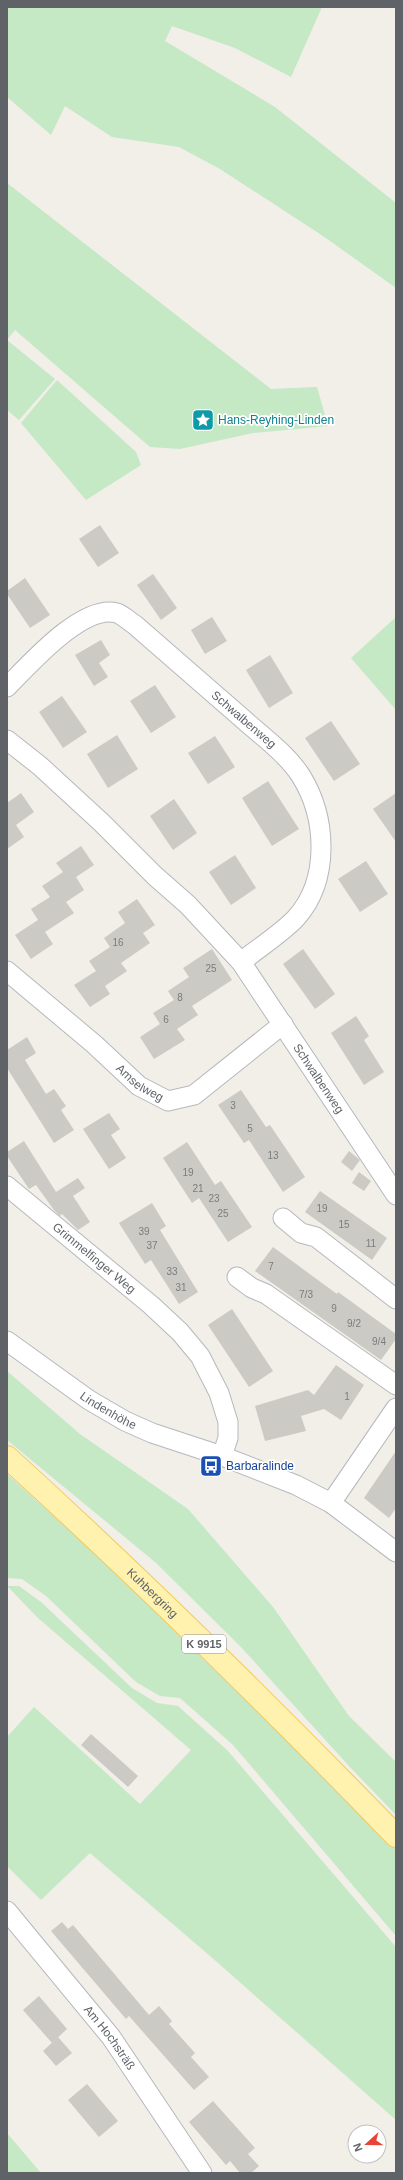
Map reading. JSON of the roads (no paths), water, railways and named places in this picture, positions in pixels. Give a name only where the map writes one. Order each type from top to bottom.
[{"type":"main road","name":"Kuhbergring","points":[[7,1457],[71,1515],[298,1736],[396,1836]]},
{"type":"street","name":"Schwalbenweg","points":[[7,687],[42,652],[79,622],[100,612],[118,614],[135,625],[263,737],[301,776],[313,802],[321,832],[321,861],[312,893],[296,918],[241,962]]},
{"type":"street","name":"Schwalbenweg","points":[[7,740],[40,766],[155,876],[188,905],[241,962],[396,1196]]},
{"type":"street","name":"Amselweg","points":[[7,971],[94,1044],[139,1086],[168,1101],[194,1095],[283,1024]]},
{"type":"street","name":"Grimmelfinger Weg","points":[[7,1186],[151,1305],[180,1332],[200,1356],[219,1393],[228,1422],[228,1438],[222,1456]]},
{"type":"street","points":[[283,1218],[301,1233],[316,1237],[396,1299]]},
{"type":"street","points":[[237,1277],[252,1288],[266,1294],[396,1385]]},
{"type":"street","name":"Lindenhöhe","points":[[7,1341],[83,1396],[125,1421],[152,1433],[222,1456],[296,1485],[331,1504],[396,1552]]},
{"type":"street","points":[[331,1504],[384,1428],[396,1408]]},
{"type":"street","name":"Am Hochsträß","points":[[7,1911],[111,2037],[202,2173]]},
{"type":"place","name":"Hans-Reyhing-Linden","points":[[203,420]]},
{"type":"place","name":"Barbaralinde","points":[[211,1466]]}]
